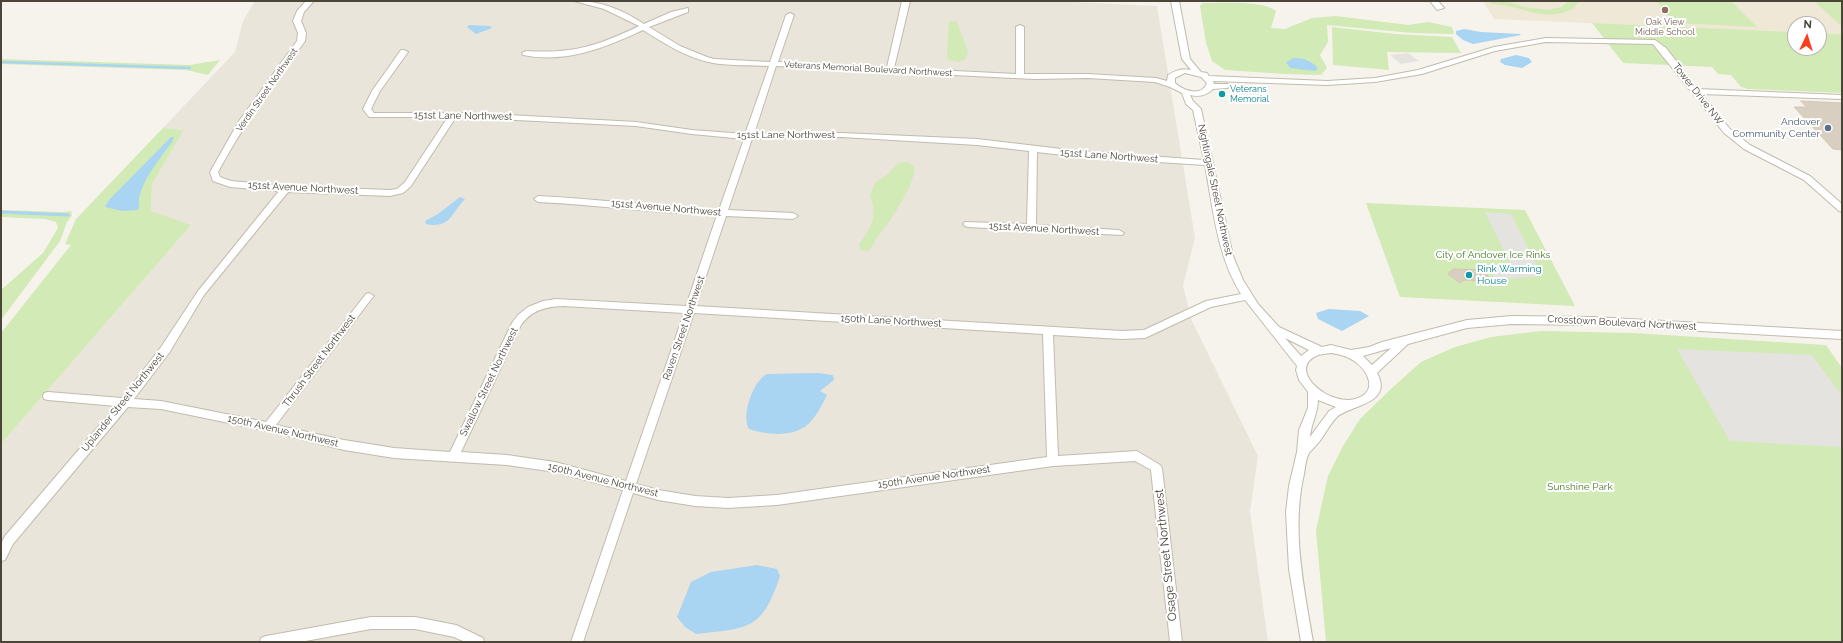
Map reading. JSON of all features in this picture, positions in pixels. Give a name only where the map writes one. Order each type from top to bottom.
[{"type":"street","name":"Verdin Street Northwest","points":[[216,179],[214,172],[234,137],[260,96],[301,41],[302,33],[297,21],[301,11],[310,1]]},
{"type":"street","name":"Veterans Memorial Boulevard Northwest","points":[[578,1],[611,7],[644,26],[677,48],[696,56],[714,61],[1020,76],[1073,76],[1172,81]]},
{"type":"street","points":[[890,70],[906,1]]},
{"type":"street","points":[[1175,1],[1186,59],[1197,72],[1207,78],[1211,83],[1210,87]]},
{"type":"street","points":[[1434,1],[1440,8]]},
{"type":"street","points":[[526,53],[556,54],[584,50],[610,42],[644,26],[685,10]]},
{"type":"street","name":"Raven Street Northwest","points":[[577,642],[724,213],[790,14]]},
{"type":"street","points":[[1020,27],[1020,76]]},
{"type":"street","name":"Tower Drive NW","points":[[1322,84],[1375,80],[1419,72],[1494,49],[1546,40],[1655,42],[1696,91],[1727,132],[1747,147],[1782,164],[1806,178],[1828,195],[1842,209]]},
{"type":"street","name":"151st Lane Northwest","points":[[404,52],[381,85],[367,109],[372,115],[454,115],[636,124],[692,132],[749,137],[842,135],[977,142],[1079,154],[1208,163]]},
{"type":"street","points":[[1172,81],[1180,72],[1183,61],[1186,59]]},
{"type":"street","points":[[1180,72],[1197,72]]},
{"type":"street","points":[[1207,78],[1322,84]]},
{"type":"street","name":"Nightingale Street Northwest","points":[[1172,81],[1185,92],[1189,102],[1198,109],[1228,256],[1238,281],[1275,330],[1279,338],[1301,364]]},
{"type":"street","points":[[1203,92],[1210,87],[1290,87],[1317,86],[1322,84]]},
{"type":"street","points":[[1696,91],[1842,97]]},
{"type":"street","name":"Nightingale Street Northwest","points":[[1185,92],[1203,92],[1200,97],[1202,104],[1198,109]]},
{"type":"street","name":"151st Avenue Northwest","points":[[216,179],[230,184],[286,189],[390,193],[400,190],[408,184],[454,115]]},
{"type":"street","points":[[1032,228],[1033,149]]},
{"type":"street","name":"Uplander Street Northwest","points":[[1,556],[9,540],[124,402],[165,350],[201,293],[286,189]]},
{"type":"street","name":"151st Avenue Northwest","points":[[538,199],[594,202],[664,210],[794,216]]},
{"type":"street","name":"151st Avenue Northwest","points":[[968,224],[1119,233]]},
{"type":"street","name":"Thrush Street Northwest","points":[[268,427],[369,296]]},
{"type":"street","name":"150th Lane Northwest","points":[[528,310],[543,303],[562,302],[1122,335],[1145,334],[1209,304],[1248,296]]},
{"type":"street","name":"Swallow Street Northwest","points":[[453,456],[517,324],[528,310]]},
{"type":"street","name":"Crosstown Boulevard Northwest","points":[[1351,354],[1371,351],[1382,346],[1467,324],[1512,320],[1594,321],[1842,335]]},
{"type":"street","points":[[1275,330],[1292,336],[1307,346],[1320,350]]},
{"type":"street","points":[[1048,331],[1052,461]]},
{"type":"street","name":"Crosstown Boulevard Northwest","points":[[1320,350],[1331,349],[1351,354],[1364,363],[1372,372],[1405,341]]},
{"type":"street","points":[[1320,350],[1310,353],[1304,358],[1301,364],[1301,375],[1305,384],[1313,392],[1324,399],[1350,405]]},
{"type":"street","points":[[1303,452],[1315,439],[1333,414],[1350,405],[1361,403],[1370,398],[1375,390],[1376,381],[1372,372]]},
{"type":"street","points":[[1307,642],[1295,569],[1292,529],[1293,498],[1303,452],[1305,430],[1314,408],[1313,392]]},
{"type":"street","name":"150th Avenue Northwest","points":[[48,396],[161,405],[268,427],[344,445],[394,453],[507,460],[555,467],[658,495],[695,501],[728,503],[777,500],[1052,461],[1121,455],[1137,456],[1156,468]]},
{"type":"street","name":"Osage Street Northwest","points":[[1156,468],[1176,642]]},
{"type":"street","points":[[266,642],[300,635],[378,623],[415,623],[456,631],[478,642]]},
{"type":"shaded area","points":[[255,1],[1047,1],[1157,6],[1195,238],[1183,286],[1192,321],[1258,456],[1250,511],[1268,642],[1,642],[1,444],[191,225],[151,212],[152,184],[184,130],[163,128],[235,52],[243,21]]},
{"type":"shaded area","name":"Oak View Middle School","points":[[1483,1],[1842,1],[1842,34],[1827,33],[1827,16],[1787,16],[1787,32],[1494,19]]},
{"type":"shaded area","points":[[1408,53],[1419,61],[1401,64],[1390,55]]},
{"type":"shaded area","points":[[1485,212],[1511,214],[1542,276],[1495,280],[1489,268],[1511,265]]},
{"type":"shaded area","points":[[1677,349],[1812,355],[1842,396],[1842,447],[1730,441]]},
{"type":"green space","points":[[1490,1],[1506,1],[1525,7],[1548,10],[1561,7],[1569,1],[1579,1],[1573,9],[1552,15],[1491,4]]},
{"type":"green space","points":[[1656,1],[1731,1],[1757,27],[1675,23]]},
{"type":"green space","points":[[1814,1],[1842,1],[1842,26],[1840,25]]},
{"type":"green space","points":[[1203,3],[1242,3],[1270,7],[1276,11],[1271,28],[1285,29],[1312,18],[1336,16],[1408,25],[1428,22],[1452,27],[1454,34],[1413,33],[1327,25],[1328,42],[1320,55],[1327,68],[1321,75],[1225,70],[1212,61],[1206,43],[1200,6]]},
{"type":"green space","points":[[949,21],[957,22],[968,51],[966,59],[959,62],[949,60],[947,56]]},
{"type":"green space","points":[[1592,23],[1787,32],[1787,56],[1827,56],[1827,33],[1842,34],[1842,93],[1748,89],[1741,87],[1731,75],[1718,74],[1712,67],[1623,63]]},
{"type":"green space","points":[[1332,27],[1395,34],[1452,37],[1461,53],[1387,52],[1389,70],[1333,65]]},
{"type":"green space","points":[[1,59],[190,65],[220,60],[208,75],[186,70],[1,64]]},
{"type":"green space","points":[[163,128],[184,130],[152,184],[151,211],[191,225],[1,444],[1,333],[71,245],[65,244],[76,219]]},
{"type":"green space","points":[[908,162],[914,166],[913,178],[898,208],[878,236],[871,249],[868,251],[861,250],[859,244],[870,227],[872,221],[873,209],[870,195],[876,182],[889,173],[898,163]]},
{"type":"green space","name":"City of Andover Ice Rinks","points":[[1366,203],[1525,210],[1575,306],[1400,297]]},
{"type":"green space","points":[[1,210],[71,211],[72,215],[67,222],[60,241],[1,320],[1,290],[43,253],[58,228],[56,222],[45,219],[1,217]]},
{"type":"green space","name":"Sunshine Park","points":[[1541,331],[1633,333],[1826,345],[1842,368],[1842,642],[1326,642],[1316,530],[1328,476],[1343,446],[1360,419],[1421,362],[1455,347],[1491,337]]},
{"type":"water","points":[[469,25],[490,26],[492,28],[476,34],[467,27]]},
{"type":"water","points":[[1464,29],[1481,32],[1521,35],[1473,44],[1463,40],[1456,34],[1456,31]]},
{"type":"water","points":[[1516,55],[1529,58],[1532,62],[1522,68],[1505,65],[1500,62],[1501,59]]},
{"type":"water","points":[[1294,58],[1308,60],[1318,68],[1315,71],[1290,68],[1286,62]]},
{"type":"water","points":[[171,137],[174,137],[172,142],[146,180],[139,196],[138,210],[122,211],[105,207],[109,200]]},
{"type":"water","points":[[460,197],[465,199],[450,219],[441,224],[426,224],[425,221],[438,214]]},
{"type":"water","points":[[1329,309],[1360,311],[1369,316],[1342,331],[1318,319],[1316,313]]},
{"type":"water","points":[[818,373],[833,375],[834,380],[820,391],[827,395],[815,416],[806,426],[793,432],[778,434],[763,433],[749,429],[746,415],[747,407],[753,391],[762,378],[767,374]]},
{"type":"water","points":[[757,565],[777,569],[780,576],[767,607],[759,617],[751,623],[741,628],[696,634],[685,627],[677,617],[691,582],[711,572]]},
{"type":"building","name":"Andover Community Center","points":[[1801,101],[1842,103],[1842,150],[1833,149],[1794,107],[1806,107]]},
{"type":"building","name":"Rink Warming House","points":[[1454,269],[1485,270],[1490,281],[1464,280],[1460,283],[1448,274]]},
{"type":"waterway","points":[[1,62],[190,68]]},
{"type":"waterway","points":[[1,212],[68,215]]},
{"type":"place","name":"Oak View Middle School","points":[[1665,10]]},
{"type":"place","name":"Veterans Memorial","points":[[1222,94]]},
{"type":"place","name":"Andover Community Center","points":[[1828,128]]},
{"type":"place","name":"Rink Warming House","points":[[1469,275]]}]
